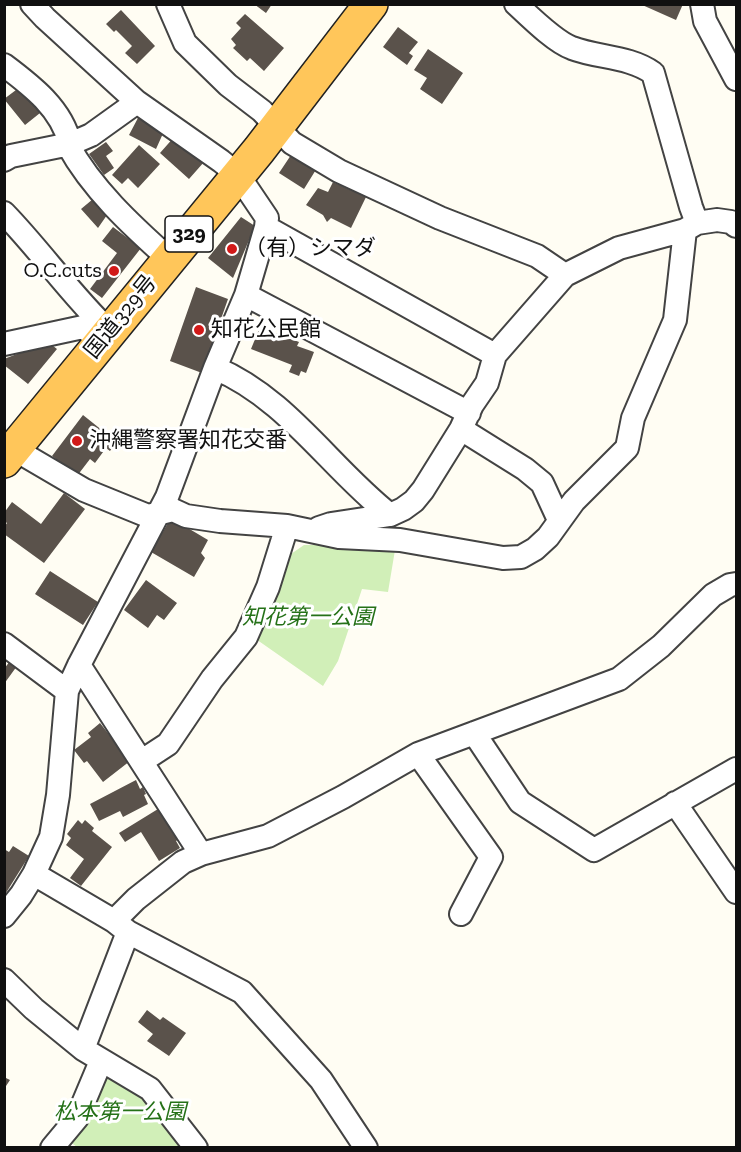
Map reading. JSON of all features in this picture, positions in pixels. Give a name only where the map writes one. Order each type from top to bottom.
[{"type":"highway","name":"国道329号","points":[[8,452],[238,175],[370,5]]},
{"type":"street","points":[[4,915],[21,895],[34,874],[51,837],[58,795],[67,691],[167,497],[214,368],[246,295],[267,218],[238,175],[221,160],[137,102],[32,4]]},
{"type":"street","points":[[168,4],[185,43],[228,85],[262,111],[292,143],[339,171],[440,218],[537,256],[565,275]]},
{"type":"street","points":[[8,452],[84,490],[148,516],[172,510],[186,516],[220,521],[287,526],[339,537],[400,540],[502,558],[521,557],[535,549],[548,537],[574,501],[627,448],[633,418],[675,320],[691,226],[691,207],[652,73],[642,65],[570,48],[534,22],[516,4]]},
{"type":"street","points":[[702,4],[705,21],[736,80]]},
{"type":"street","points":[[4,65],[46,99],[67,132],[69,144],[79,165],[109,200],[169,259]]},
{"type":"street","points":[[4,160],[11,156],[69,144],[91,135],[137,102]]},
{"type":"street","points":[[4,213],[33,243],[92,315],[105,336]]},
{"type":"street","points":[[311,530],[331,524],[390,515],[404,509],[418,496],[488,383],[495,356],[565,275],[619,248],[691,226],[717,220],[731,222],[736,226]]},
{"type":"street","points":[[266,227],[495,356]]},
{"type":"street","points":[[246,295],[465,421],[542,483],[559,520]]},
{"type":"street","points":[[4,344],[82,327],[105,336]]},
{"type":"street","points":[[214,368],[239,379],[269,400],[390,515]]},
{"type":"street","points":[[142,761],[168,744],[212,679],[246,637],[268,588],[287,526]]},
{"type":"street","points":[[52,1148],[77,1118],[121,927],[136,899],[183,862],[201,854],[268,836],[343,797],[418,753],[619,679],[661,646],[713,595],[736,584]]},
{"type":"street","points":[[4,644],[67,691]]},
{"type":"street","points":[[79,665],[201,854]]},
{"type":"street","points":[[474,733],[520,802],[594,850],[736,769]]},
{"type":"street","points":[[418,753],[491,857],[461,914]]},
{"type":"street","points":[[675,803],[736,892]]},
{"type":"street","points":[[34,874],[121,927],[242,992],[321,1080],[366,1148]]},
{"type":"street","points":[[4,980],[34,1010],[92,1055],[150,1089],[196,1148]]},
{"type":"green space","name":"知花第一公園","points":[[304,545],[344,545],[395,550],[388,592],[362,589],[338,661],[323,686],[253,637],[291,554]]},
{"type":"green space","name":"松本第一公園","points":[[101,1061],[150,1089],[196,1147],[77,1147],[62,1136]]},
{"type":"building","points":[[254,4],[272,4],[266,13]]},
{"type":"building","points":[[640,4],[683,4],[676,20]]},
{"type":"building","points":[[121,10],[155,46],[137,64],[125,53],[132,46],[116,30],[114,32],[106,24]]},
{"type":"building","points":[[245,14],[284,48],[264,71],[250,58],[247,61],[233,48],[236,45],[231,39],[241,28],[236,23]]},
{"type":"building","points":[[398,27],[418,42],[409,53],[413,56],[407,65],[383,47]]},
{"type":"building","points":[[428,49],[463,73],[442,104],[420,89],[427,78],[414,70]]},
{"type":"building","points":[[20,87],[40,113],[25,125],[4,99]]},
{"type":"building","points":[[139,116],[165,129],[156,149],[129,135]]},
{"type":"building","points":[[175,136],[204,162],[189,179],[160,153]]},
{"type":"building","points":[[106,142],[113,151],[106,156],[114,168],[104,175],[89,154]]},
{"type":"building","points":[[139,145],[160,164],[138,188],[128,178],[122,184],[112,175]]},
{"type":"building","points":[[293,152],[317,168],[304,189],[279,173]]},
{"type":"building","points":[[333,182],[366,197],[351,228],[331,218],[327,222],[323,215],[306,205],[318,188],[328,192]]},
{"type":"building","points":[[93,199],[107,215],[98,228],[81,209]]},
{"type":"building","points":[[241,217],[255,226],[233,278],[208,258]]},
{"type":"building","points":[[113,227],[141,248],[102,298],[90,289],[117,253],[102,241]]},
{"type":"building","name":"知花公民館","points":[[196,287],[228,299],[202,373],[170,361]]},
{"type":"building","points":[[260,327],[299,342],[297,346],[314,352],[306,373],[301,371],[299,376],[289,372],[292,365],[251,349]]},
{"type":"building","points":[[48,342],[57,349],[28,384],[4,365],[4,359]]},
{"type":"building","points":[[83,415],[108,435],[112,430],[120,436],[110,451],[106,448],[95,463],[90,459],[77,476],[52,456]]},
{"type":"building","points":[[64,493],[85,509],[44,563],[4,534],[4,527],[7,523],[4,521],[4,513],[12,502],[41,524]]},
{"type":"building","points":[[171,518],[208,540],[201,553],[205,558],[194,577],[151,552]]},
{"type":"building","points":[[50,571],[98,602],[83,625],[35,594]]},
{"type":"building","points":[[146,580],[177,603],[164,620],[157,615],[148,628],[124,610]]},
{"type":"building","points":[[10,661],[17,666],[4,684],[4,669]]},
{"type":"building","points":[[100,723],[130,761],[103,782],[87,761],[84,763],[74,750],[91,737],[88,733]]},
{"type":"building","points":[[136,780],[140,789],[143,787],[148,804],[123,817],[120,811],[99,821],[90,804]]},
{"type":"building","points":[[158,809],[174,835],[177,834],[180,838],[176,841],[180,848],[159,861],[141,832],[125,842],[119,833]]},
{"type":"building","points":[[78,820],[82,824],[85,820],[94,828],[92,831],[112,847],[81,886],[70,878],[84,859],[66,845],[71,838],[67,834]]},
{"type":"building","points":[[13,846],[29,856],[4,896],[4,849],[9,852]]},
{"type":"building","points":[[147,1010],[160,1020],[163,1017],[186,1033],[169,1056],[147,1041],[153,1034],[138,1022]]},
{"type":"building","points":[[4,1077],[10,1080],[4,1089]]},
{"type":"place","name":"（有）シマダ","points":[[232,249]]},
{"type":"place","name":"O.C.cuts","points":[[114,271]]},
{"type":"place","name":"知花公民館","points":[[199,330]]},
{"type":"place","name":"沖縄警察署知花交番","points":[[77,441]]}]
